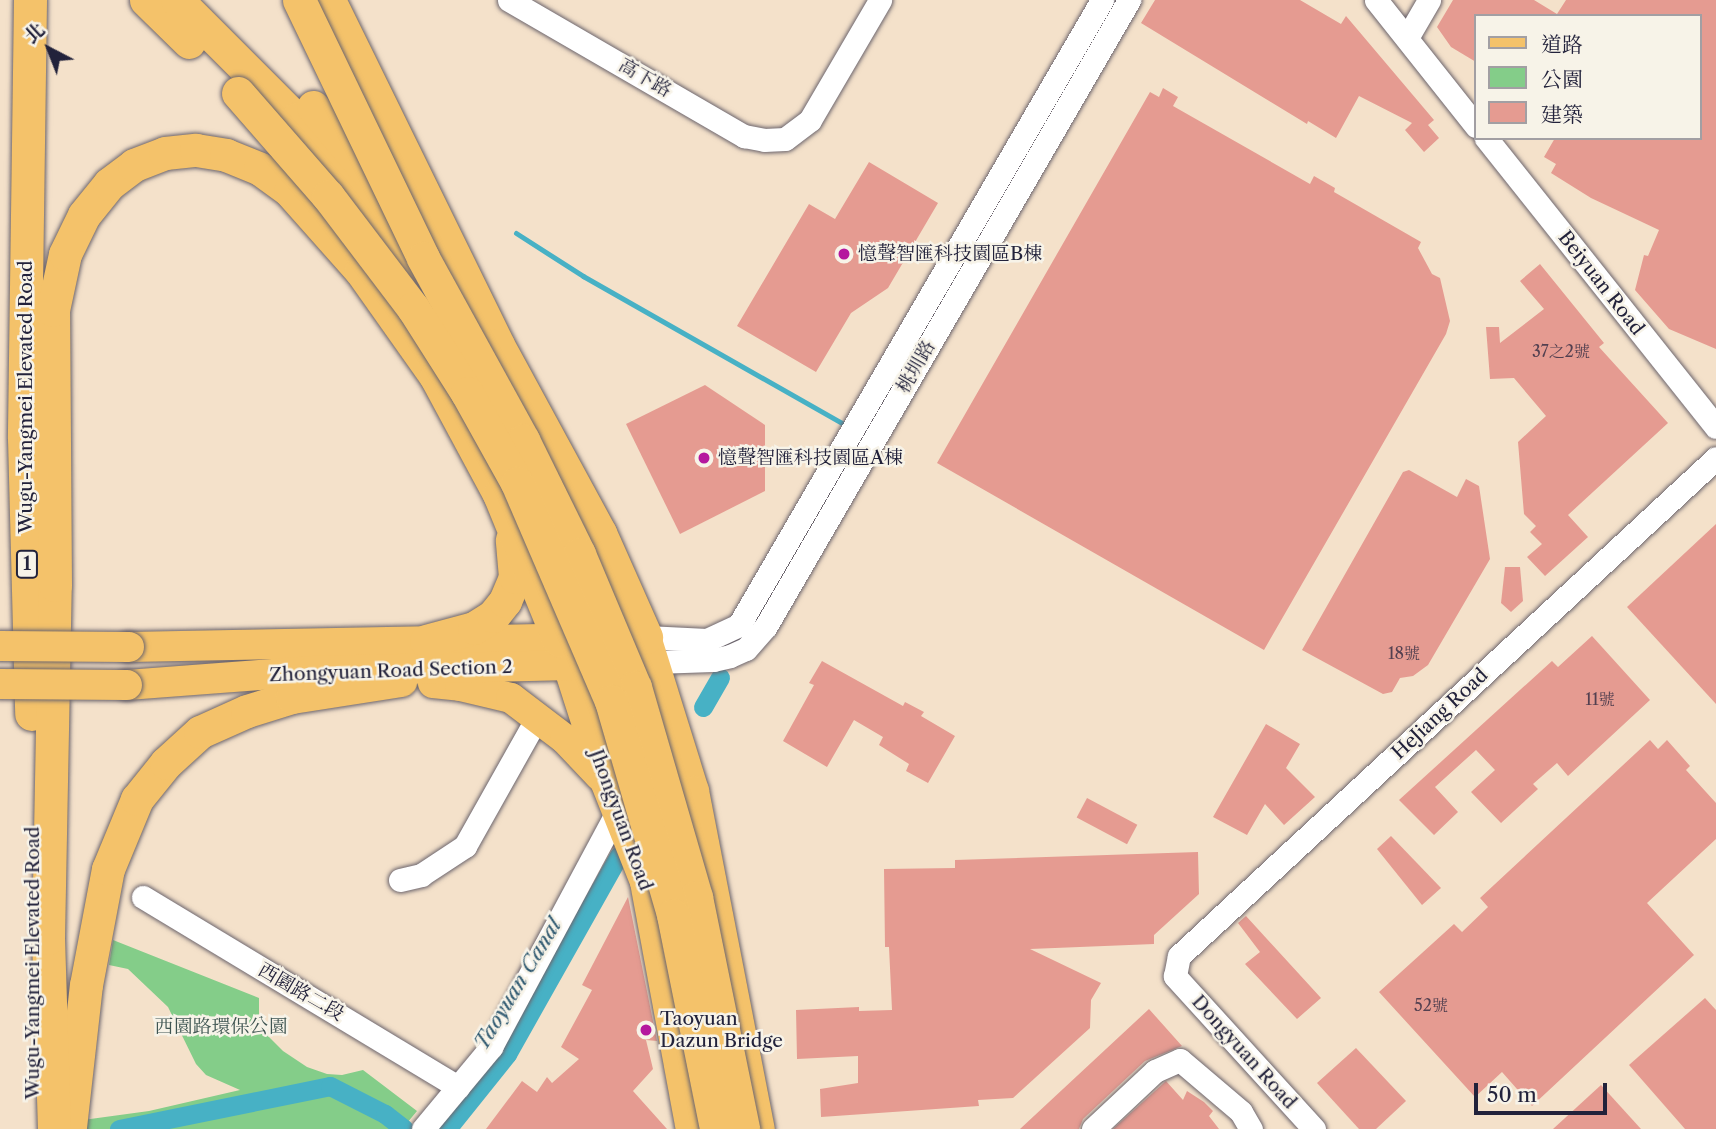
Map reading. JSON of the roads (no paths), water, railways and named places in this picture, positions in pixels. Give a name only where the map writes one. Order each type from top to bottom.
[{"type":"highway","name":"Wugu-Yangmei Elevated Road","points":[[30,0],[24,438],[33,765],[32,1129]]},
{"type":"highway","points":[[146,0],[238,93],[328,196],[412,308],[467,393],[517,483],[611,701],[674,915],[716,1129]]},
{"type":"highway","points":[[177,0],[296,119],[361,199],[404,262],[482,395],[542,506],[609,651]]},
{"type":"highway","points":[[207,0],[291,83],[346,144],[430,249],[498,345]]},
{"type":"highway","points":[[299,0],[423,258],[523,440],[579,554],[635,687],[696,897],[743,1129]]},
{"type":"highway","points":[[328,0],[498,345],[600,533],[650,649]]},
{"type":"highway","points":[[54,1129],[48,938],[54,612],[53,310],[65,254],[84,215],[109,184],[126,171],[165,153],[196,150],[226,155],[260,169],[290,191],[316,217],[393,312],[436,377],[499,494],[564,653]]},
{"type":"highway","points":[[361,199],[436,377]]},
{"type":"highway","points":[[426,641],[474,628],[493,616],[505,601],[515,577],[514,548],[499,494]]},
{"type":"highway","points":[[69,1129],[86,985],[108,869],[137,799],[166,763],[200,732],[247,710],[292,697],[401,680]]},
{"type":"main road","name":"Zhongyuan Road Section 2","points":[[0,646],[129,647],[426,641],[564,653]]},
{"type":"main road","name":"Zhongyuan Road Section 2","points":[[0,684],[127,685],[650,649]]},
{"type":"main road","points":[[650,649],[694,791],[760,1129]]},
{"type":"main road","points":[[609,651],[662,815],[733,991]]},
{"type":"main road","name":"Jhongyuan Road","points":[[564,653],[605,781],[645,882],[691,1129]]},
{"type":"main road","points":[[349,670],[401,680],[460,685],[511,698],[565,739],[605,781]]},
{"type":"street","name":"高下路","points":[[509,0],[744,136],[764,140],[785,139],[810,120],[880,0]]},
{"type":"street","name":"桃圳路","points":[[650,649],[707,640],[739,625],[1102,0]]},
{"type":"street","name":"桃圳路","points":[[650,649],[713,660],[746,649],[766,626],[1129,0]]},
{"type":"street","points":[[1376,0],[1474,123]]},
{"type":"street","points":[[1407,38],[1429,0]]},
{"type":"street","name":"Beiyuan Road","points":[[1488,140],[1716,427]]},
{"type":"street","name":"HeJiang Road","points":[[1175,976],[1179,956],[1716,458]]},
{"type":"street","points":[[400,880],[421,875],[465,846],[538,716]]},
{"type":"street","points":[[425,1127],[491,1046],[618,810]]},
{"type":"street","name":"西園路二段","points":[[143,897],[458,1087]]},
{"type":"street","name":"Dongyuan Road","points":[[1175,976],[1302,1126]]},
{"type":"street","points":[[1093,1129],[1155,1071],[1180,1060],[1241,1112],[1251,1129]]},
{"type":"waterway","points":[[516,233],[583,276],[844,424]]},
{"type":"waterway","name":"Taoyuan Canal","points":[[703,707],[720,678]]},
{"type":"waterway","name":"Taoyuan Canal","points":[[447,1129],[507,1054],[619,855]]},
{"type":"waterway","points":[[119,1129],[330,1086],[385,1114],[404,1129]]},
{"type":"place","name":"憶聲智匯科技園區B棟","points":[[844,254]]},
{"type":"place","name":"憶聲智匯科技園區A棟","points":[[704,458]]},
{"type":"place","name":"Taoyuan Dazun Bridge","points":[[646,1030]]},
{"type":"park label","name":"西園路環保公園","points":[[221,1027]]}]
